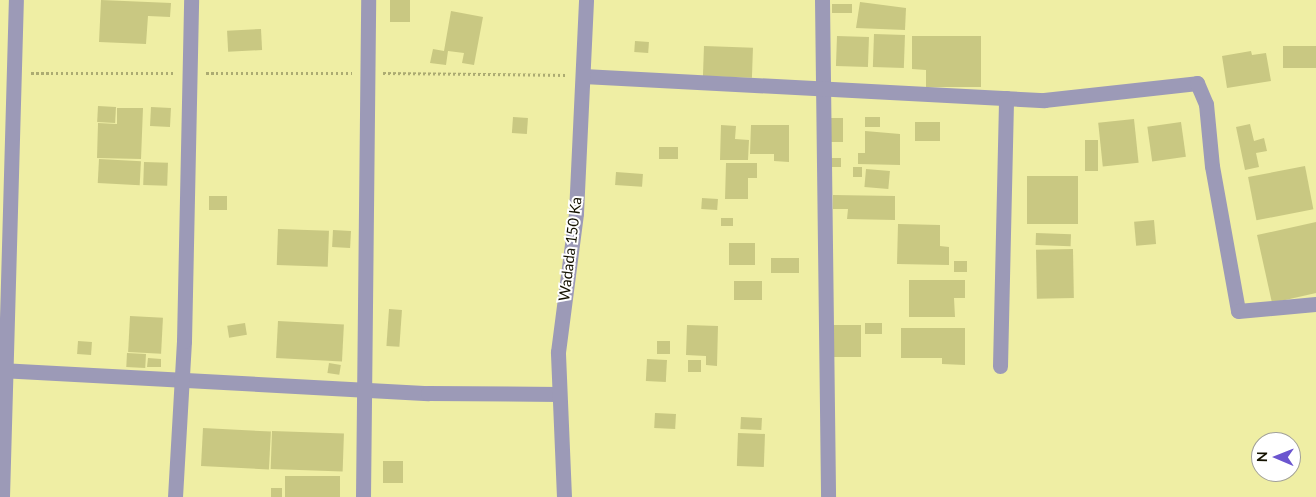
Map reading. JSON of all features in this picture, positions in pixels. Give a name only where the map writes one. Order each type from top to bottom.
[{"type":"street","points":[[2,497],[4,370],[17,73],[16,0]]},
{"type":"street","points":[[175,497],[181,380],[191,0]]},
{"type":"street","points":[[363,497],[368,0]]},
{"type":"street","name":"Wadada 150 Ka","points":[[564,497],[558,352],[576,213],[586,0]]},
{"type":"street","points":[[822,0],[820,87],[828,497]]},
{"type":"street","points":[[583,76],[1044,100],[1197,83],[1206,104],[1212,166],[1238,310],[1316,304]]},
{"type":"street","points":[[1000,366],[1006,98]]},
{"type":"street","points":[[4,370],[364,390],[559,394]]},
{"type":"path","points":[[17,73],[583,76]]},
{"type":"building","points":[[101,0],[171,3],[170,17],[148,16],[146,44],[99,42]]},
{"type":"building","points":[[390,0],[410,0],[410,22],[390,22]]},
{"type":"building","points":[[860,2],[906,8],[905,30],[856,28]]},
{"type":"building","points":[[832,4],[852,4],[852,13],[832,13]]},
{"type":"building","points":[[451,11],[483,17],[474,65],[462,63],[464,53],[448,51],[446,65],[430,63],[433,49],[444,51]]},
{"type":"building","points":[[261,29],[262,50],[228,52],[227,31]]},
{"type":"building","points":[[874,34],[905,35],[904,68],[873,67]]},
{"type":"building","points":[[837,36],[869,37],[868,67],[836,66]]},
{"type":"building","points":[[912,36],[981,36],[981,87],[926,87],[926,70],[912,69]]},
{"type":"building","points":[[635,41],[649,42],[648,53],[634,52]]},
{"type":"building","points":[[704,46],[753,48],[752,78],[703,76]]},
{"type":"building","points":[[1283,46],[1316,46],[1316,68],[1283,68]]},
{"type":"building","points":[[1251,51],[1252,55],[1266,53],[1271,81],[1227,88],[1222,56]]},
{"type":"building","points":[[98,106],[116,107],[115,123],[97,122]]},
{"type":"building","points":[[151,107],[171,108],[170,127],[150,126]]},
{"type":"building","points":[[117,108],[143,108],[141,159],[97,158],[98,123],[117,124]]},
{"type":"building","points":[[513,117],[528,118],[527,134],[512,133]]},
{"type":"building","points":[[865,117],[880,117],[880,127],[865,127]]},
{"type":"building","points":[[826,118],[843,118],[843,142],[826,142]]},
{"type":"building","points":[[1134,119],[1139,163],[1103,167],[1098,123]]},
{"type":"building","points":[[915,122],[940,122],[940,141],[915,141]]},
{"type":"building","points":[[1181,122],[1186,157],[1152,161],[1147,127]]},
{"type":"building","points":[[1250,124],[1254,141],[1264,138],[1267,151],[1256,153],[1259,167],[1245,170],[1236,127]]},
{"type":"building","points":[[721,125],[736,126],[735,139],[749,140],[748,160],[720,160]]},
{"type":"building","points":[[751,125],[789,125],[789,162],[774,161],[774,154],[750,154]]},
{"type":"building","points":[[865,131],[900,134],[900,165],[858,164],[858,153],[865,153]]},
{"type":"building","points":[[1085,140],[1098,140],[1098,171],[1085,171]]},
{"type":"building","points":[[659,147],[678,147],[678,159],[659,159]]},
{"type":"building","points":[[830,158],[841,158],[841,167],[830,167]]},
{"type":"building","points":[[99,159],[141,161],[140,185],[98,183]]},
{"type":"building","points":[[144,162],[168,163],[167,186],[143,185]]},
{"type":"building","points":[[726,163],[757,163],[757,178],[748,178],[748,199],[725,199]]},
{"type":"building","points":[[1305,166],[1313,209],[1256,220],[1248,177]]},
{"type":"building","points":[[853,167],[862,167],[862,177],[853,177]]},
{"type":"building","points":[[866,169],[890,171],[888,189],[864,187]]},
{"type":"building","points":[[616,172],[643,174],[642,187],[615,185]]},
{"type":"building","points":[[1027,176],[1078,176],[1078,224],[1027,224]]},
{"type":"building","points":[[833,195],[895,196],[895,220],[847,219],[848,209],[833,209]]},
{"type":"building","points":[[209,196],[227,196],[227,210],[209,210]]},
{"type":"building","points":[[702,198],[718,199],[717,210],[701,209]]},
{"type":"building","points":[[721,218],[733,218],[733,226],[721,226]]},
{"type":"building","points":[[1154,220],[1156,244],[1136,246],[1134,222]]},
{"type":"building","points":[[1316,222],[1316,293],[1272,303],[1257,235]]},
{"type":"building","points":[[898,224],[940,225],[940,246],[949,247],[949,265],[897,264]]},
{"type":"building","points":[[278,229],[329,231],[328,267],[277,265]]},
{"type":"building","points":[[333,230],[351,231],[350,248],[332,247]]},
{"type":"building","points":[[1036,233],[1071,234],[1071,246],[1036,245]]},
{"type":"building","points":[[729,243],[755,243],[755,265],[729,265]]},
{"type":"building","points":[[1073,249],[1074,298],[1037,299],[1036,250]]},
{"type":"building","points":[[771,258],[799,258],[799,273],[771,273]]},
{"type":"building","points":[[954,261],[967,261],[967,272],[954,272]]},
{"type":"building","points":[[909,280],[965,280],[965,298],[954,298],[955,317],[909,317]]},
{"type":"building","points":[[734,281],[762,281],[762,300],[734,300]]},
{"type":"building","points":[[389,309],[402,310],[399,347],[386,346]]},
{"type":"building","points":[[130,316],[163,318],[161,354],[128,352]]},
{"type":"building","points":[[278,321],[344,324],[342,361],[276,358]]},
{"type":"building","points":[[245,323],[247,335],[229,338],[227,326]]},
{"type":"building","points":[[865,323],[882,323],[882,334],[865,334]]},
{"type":"building","points":[[687,325],[718,326],[717,366],[706,365],[706,356],[686,355]]},
{"type":"building","points":[[827,325],[861,325],[861,357],[827,357]]},
{"type":"building","points":[[901,328],[965,328],[965,365],[942,364],[942,358],[901,358]]},
{"type":"building","points":[[78,341],[92,342],[91,355],[77,354]]},
{"type":"building","points":[[657,341],[670,341],[670,354],[657,354]]},
{"type":"building","points":[[127,353],[146,354],[145,368],[126,367]]},
{"type":"building","points":[[148,358],[161,359],[161,367],[147,367]]},
{"type":"building","points":[[647,359],[667,360],[666,382],[646,381]]},
{"type":"building","points":[[688,360],[701,360],[701,372],[688,372]]},
{"type":"building","points":[[329,363],[341,365],[339,375],[327,373]]},
{"type":"building","points":[[655,413],[676,414],[675,429],[654,428]]},
{"type":"building","points":[[741,417],[762,418],[761,430],[740,429]]},
{"type":"building","points":[[203,428],[271,432],[269,470],[201,466]]},
{"type":"building","points":[[272,431],[344,434],[343,471],[271,469]]},
{"type":"building","points":[[738,433],[765,434],[764,467],[737,466]]},
{"type":"building","points":[[383,461],[403,461],[403,483],[383,483]]},
{"type":"building","points":[[285,476],[340,476],[340,497],[285,497]]},
{"type":"building","points":[[271,488],[282,488],[282,497],[271,497]]}]
